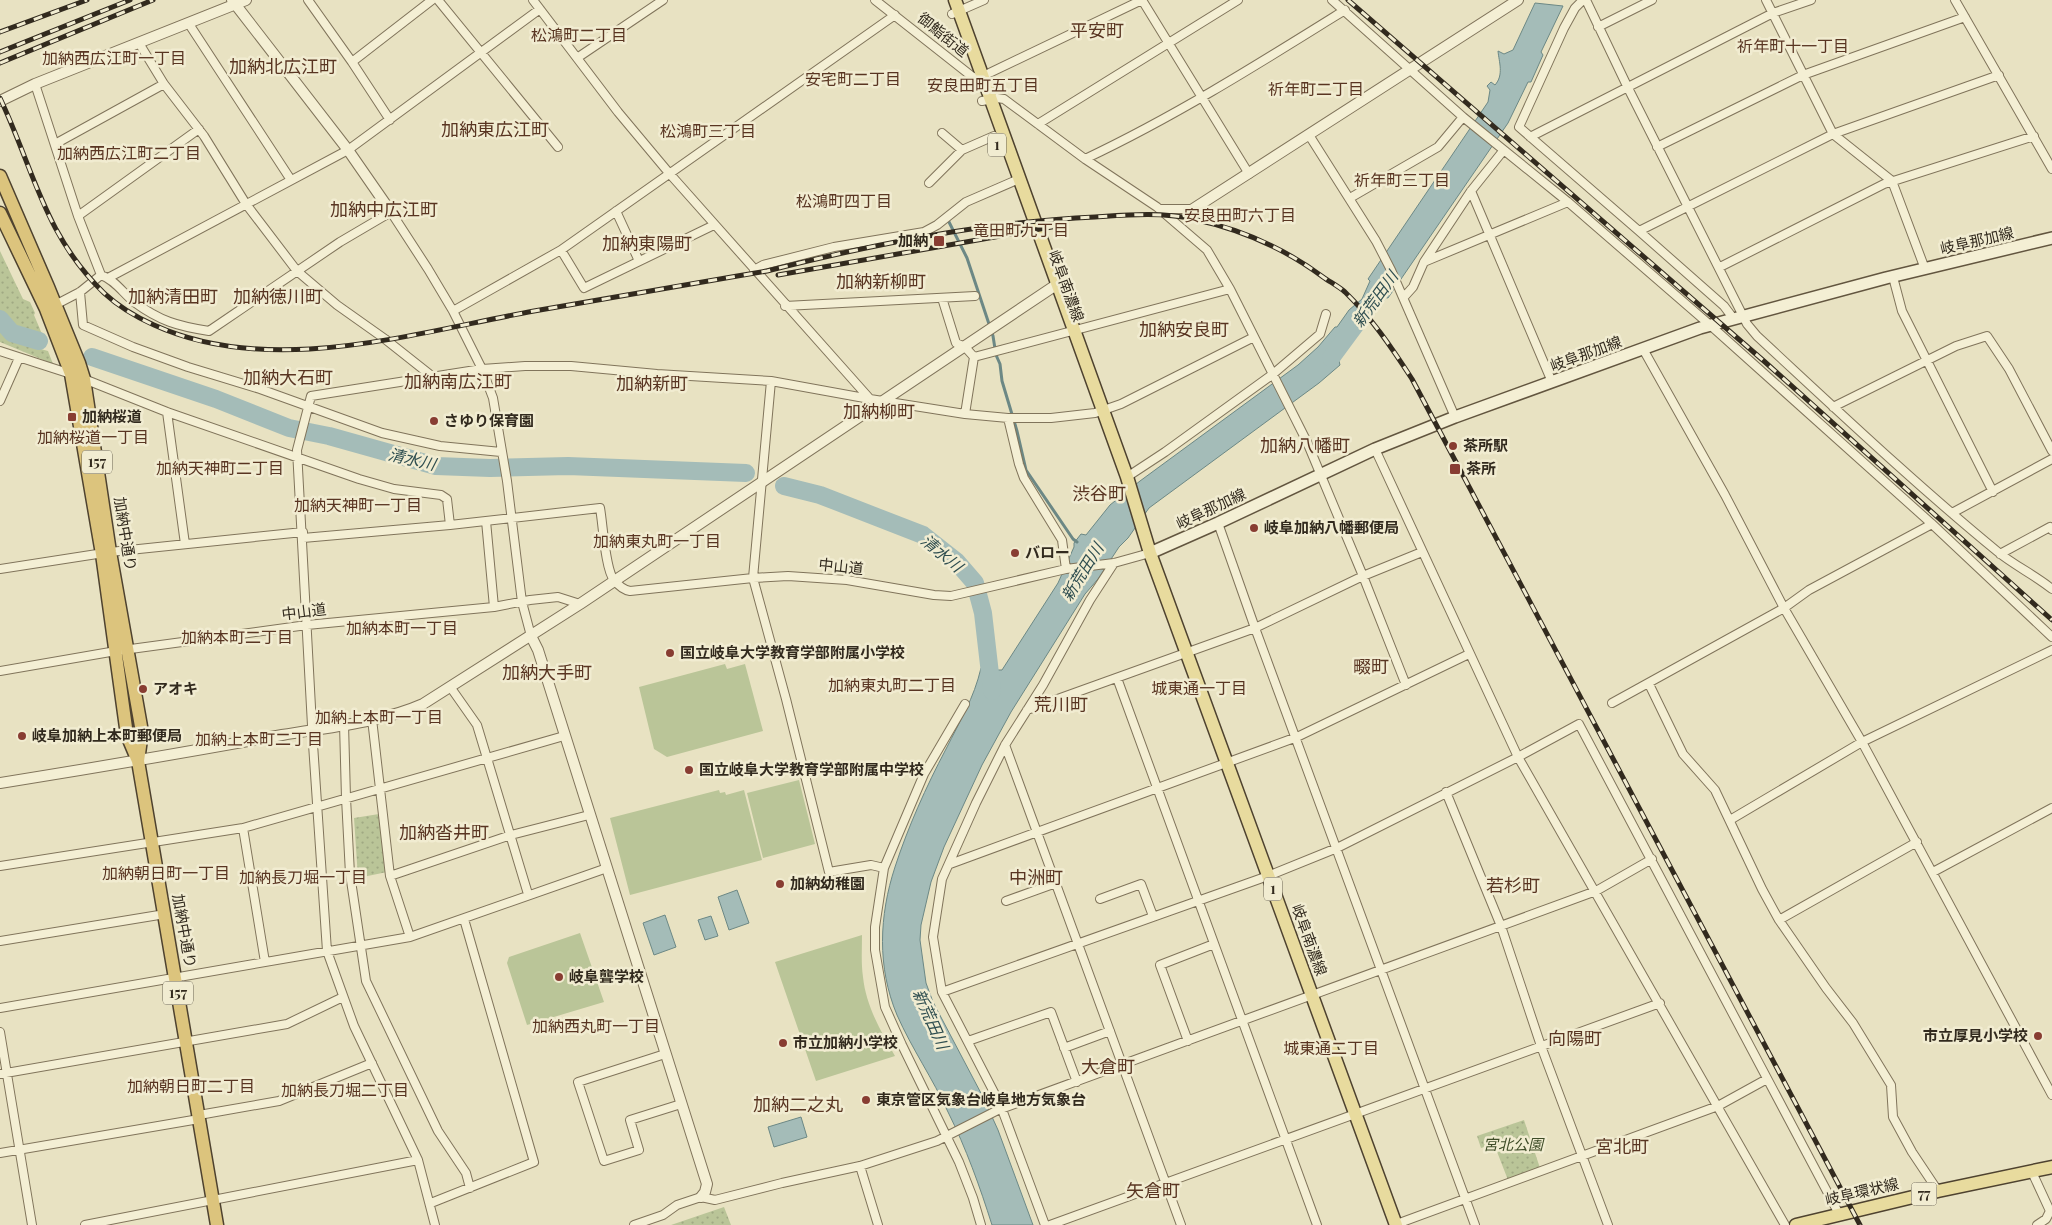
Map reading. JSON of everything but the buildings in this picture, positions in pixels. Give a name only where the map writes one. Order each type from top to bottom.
[{"type":"highway","name":"加納中通り","points":[[0,176],[80,363],[84,379],[106,553]]},
{"type":"highway","name":"加納中通り","points":[[0,213],[46,308],[71,374],[106,553],[122,651],[142,732],[138,761],[218,1225]]},
{"type":"main road","name":"岐阜南濃線","points":[[947,0],[955,8],[978,77],[994,136],[1015,181]]},
{"type":"main road","name":"岐阜南濃線","points":[[985,100],[1395,1225]]},
{"type":"main road","name":"岐阜那加線","points":[[1150,553],[1375,449],[1455,417],[1710,325],[2052,238]]},
{"type":"main road","name":"岐阜環状線","points":[[1796,1225],[1938,1191],[2052,1167]]},
{"type":"street","points":[[0,101],[34,84],[188,24],[233,2],[246,0]]},
{"type":"street","points":[[308,0],[390,120]]},
{"type":"street","points":[[352,62],[432,0]]},
{"type":"street","points":[[438,0],[558,147]]},
{"type":"street","points":[[533,0],[669,173],[785,306],[870,399]]},
{"type":"street","points":[[577,58],[663,0]]},
{"type":"street","name":"御鮨街道","points":[[875,0],[978,77]]},
{"type":"street","points":[[955,8],[984,0]]},
{"type":"street","points":[[978,77],[1142,0],[1249,174]]},
{"type":"street","points":[[1038,124],[1238,0]]},
{"type":"street","points":[[1332,0],[1463,117],[1568,202],[1710,325],[1932,524],[2052,637]]},
{"type":"street","points":[[1160,209],[1193,209],[1412,70],[1518,0]]},
{"type":"street","points":[[1738,317],[1720,267],[1585,0],[1575,8],[1564,28],[1519,127],[1724,306],[1738,317],[1747,324],[1757,336],[1833,407],[1952,513],[2000,554],[2051,586]]},
{"type":"street","points":[[1598,27],[1652,0]]},
{"type":"street","points":[[1766,0],[1833,134],[1892,181],[1925,269]]},
{"type":"street","points":[[1530,137],[1772,13],[1810,0]]},
{"type":"street","points":[[1955,0],[2052,169]]},
{"type":"street","points":[[233,2],[348,150],[391,212],[453,311],[482,369],[493,398],[522,602],[531,636],[538,650],[707,1184],[705,1192],[701,1196],[677,1205],[663,1215],[634,1225]]},
{"type":"street","points":[[55,304],[80,292],[105,276],[348,150],[540,9]]},
{"type":"street","points":[[1085,158],[1135,135],[1202,98],[1345,10]]},
{"type":"street","points":[[453,311],[561,250],[895,14]]},
{"type":"street","points":[[1658,147],[1803,75],[1965,17]]},
{"type":"street","points":[[188,24],[290,180]]},
{"type":"street","points":[[139,43],[164,84],[199,129],[246,204],[297,272],[433,378]]},
{"type":"street","points":[[1639,231],[1833,134],[1999,75]]},
{"type":"street","points":[[34,84],[78,216],[105,276],[133,301],[162,321],[209,331],[340,242],[391,212]]},
{"type":"street","points":[[55,144],[164,84]]},
{"type":"street","points":[[985,100],[1004,99],[1085,158],[1160,209],[1207,250],[1230,289],[1274,375],[1321,474],[1406,685]]},
{"type":"street","points":[[1350,198],[1438,147],[1463,117]]},
{"type":"street","points":[[78,216],[199,129]]},
{"type":"street","points":[[942,133],[962,150]]},
{"type":"street","points":[[1309,135],[1376,241],[1403,294],[1455,417]]},
{"type":"street","points":[[929,183],[962,150],[994,136]]},
{"type":"street","points":[[1720,267],[1892,181],[2034,136]]},
{"type":"street","points":[[1403,294],[1413,287],[1424,262],[1501,149]]},
{"type":"street","points":[[754,270],[763,265],[834,247],[924,232],[937,225],[966,202],[1015,181]]},
{"type":"street","points":[[1471,191],[1552,382]]},
{"type":"street","points":[[1424,262],[1568,202]]},
{"type":"street","points":[[616,211],[639,260]]},
{"type":"street","points":[[561,250],[584,288],[714,225]]},
{"type":"street","points":[[1893,277],[1902,311],[1993,492]]},
{"type":"street","points":[[0,783],[138,761],[406,712],[451,688],[580,604],[1053,287]]},
{"type":"street","points":[[974,357],[1230,289]]},
{"type":"street","points":[[80,292],[83,325],[86,328],[170,360],[382,433],[440,446],[502,456]]},
{"type":"street","points":[[785,306],[975,296]]},
{"type":"street","points":[[942,298],[956,343],[965,347],[974,357]]},
{"type":"street","points":[[1126,483],[1165,452],[1274,375],[1320,334],[1326,314]]},
{"type":"street","points":[[1833,407],[1956,346],[1987,336],[2009,369],[2052,451]]},
{"type":"street","points":[[435,1225],[431,1203],[418,1160],[354,1026],[327,950],[317,806],[298,457],[299,439],[311,396],[482,369],[526,366],[571,366],[657,374],[771,381],[965,414],[1012,418],[1051,418],[1099,412],[1121,404],[1254,337]]},
{"type":"street","points":[[1643,349],[1725,495],[1784,608],[1862,742],[1917,842],[2052,1094]]},
{"type":"street","points":[[0,351],[71,374]]},
{"type":"street","points":[[965,414],[974,357]]},
{"type":"street","points":[[0,401],[19,358]]},
{"type":"street","points":[[84,379],[167,412],[340,473],[394,489],[441,495],[447,499],[450,526]]},
{"type":"street","points":[[771,381],[753,578],[829,872],[871,865],[884,868]]},
{"type":"street","points":[[167,412],[185,544]]},
{"type":"street","points":[[1012,418],[1019,464],[1024,478],[1062,540],[1066,569]]},
{"type":"street","points":[[1375,449],[1518,757],[1786,1225]]},
{"type":"street","points":[[1952,513],[2052,459]]},
{"type":"street","points":[[0,569],[106,553],[185,544],[450,526],[486,520],[600,508],[609,569],[614,580]]},
{"type":"street","points":[[486,520],[494,607]]},
{"type":"street","points":[[1218,523],[1475,1225]]},
{"type":"street","points":[[1612,703],[1784,608],[1809,590],[1932,524]]},
{"type":"street","points":[[2000,554],[2050,527],[2052,530]]},
{"type":"street","points":[[1027,710],[1255,628],[1363,576],[1422,552]]},
{"type":"street","name":"中山道","points":[[614,580],[624,590],[630,591],[788,576],[848,580],[934,596],[951,596],[1066,569],[1114,562],[1150,553]]},
{"type":"street","points":[[1045,1225],[1000,1110],[968,1041],[942,992],[933,937],[942,879],[976,803],[1005,745],[1114,562]]},
{"type":"street","name":"中山道","points":[[0,671],[122,651],[307,625],[494,607],[558,597],[580,604]]},
{"type":"street","points":[[1730,820],[1862,742],[2052,650]]},
{"type":"street","points":[[950,864],[1296,736],[1469,654]]},
{"type":"street","points":[[1117,678],[1318,1225]]},
{"type":"street","points":[[1649,684],[1683,754],[1715,790],[1762,890],[1779,920],[1868,1046],[1891,1085],[1893,1117],[1912,1152],[1938,1191]]},
{"type":"street","points":[[451,688],[477,725],[528,894]]},
{"type":"street","points":[[965,704],[924,774],[884,868],[875,927],[875,950],[885,1006],[948,1136],[966,1180],[981,1225]]},
{"type":"street","points":[[372,719],[390,876],[410,937]]},
{"type":"street","points":[[344,724],[350,874],[366,981],[438,1131],[466,1173],[470,1188]]},
{"type":"street","points":[[942,992],[1268,876],[1337,848],[1518,757],[1579,724],[1839,1214]]},
{"type":"street","points":[[0,866],[243,828],[564,736]]},
{"type":"street","points":[[1005,745],[1181,1225]]},
{"type":"street","points":[[1446,792],[1501,926],[1541,1046],[1608,1225]]},
{"type":"street","points":[[1933,872],[2052,808]]},
{"type":"street","points":[[390,876],[511,835],[589,815]]},
{"type":"street","points":[[243,828],[265,962]]},
{"type":"street","points":[[1779,920],[1917,842]]},
{"type":"street","points":[[701,1196],[715,1200],[860,1166],[948,1136],[1000,1110],[1596,891],[1652,859]]},
{"type":"street","points":[[0,1008],[175,976],[410,937],[464,919],[528,894],[607,868]]},
{"type":"street","points":[[1006,902],[1056,883]]},
{"type":"street","points":[[1100,899],[1141,884],[1153,916]]},
{"type":"street","points":[[0,941],[164,914]]},
{"type":"street","points":[[431,1203],[534,1162],[464,919]]},
{"type":"street","points":[[1188,1041],[1160,965],[1214,944]]},
{"type":"street","points":[[3,1073],[287,1024],[343,997]]},
{"type":"street","points":[[1050,1225],[1660,1003]]},
{"type":"street","points":[[968,1041],[1051,1012],[1077,1082]]},
{"type":"street","points":[[1064,1048],[1110,1031]]},
{"type":"street","points":[[0,1032],[3,1073],[20,1150],[32,1225]]},
{"type":"street","points":[[665,1054],[578,1082],[604,1162],[639,1150],[630,1120],[682,1104]]},
{"type":"street","points":[[0,1153],[279,1101],[372,1063]]},
{"type":"street","points":[[1395,1225],[1718,1106],[1767,1078]]},
{"type":"street","points":[[85,1225],[418,1160]]},
{"type":"street","points":[[860,1166],[878,1225]]},
{"type":"street","points":[[2032,1172],[2050,1211],[2046,1219],[2036,1225]]},
{"type":"green space","points":[[0,251],[23,299],[30,302],[35,313],[34,315],[42,334],[37,348],[48,351],[53,364],[0,342]]},
{"type":"green space","points":[[725,664],[727,669],[745,664],[763,731],[667,757],[654,749],[639,687]]},
{"type":"green space","points":[[799,780],[815,844],[763,858],[747,793]]},
{"type":"green space","points":[[719,790],[720,793],[725,792],[726,795],[744,790],[762,860],[630,895],[610,818]]},
{"type":"green space","points":[[379,814],[387,872],[358,878],[354,818]]},
{"type":"green space","points":[[580,933],[604,1002],[527,1025],[507,963],[509,957]]},
{"type":"green space","points":[[862,935],[862,972],[867,998],[895,1056],[816,1081],[775,962]]},
{"type":"green space","name":"宮北公園","points":[[1524,1120],[1540,1168],[1508,1180],[1494,1144],[1481,1148],[1477,1136]]},
{"type":"green space","points":[[724,1207],[731,1225],[671,1225]]},
{"type":"water","points":[[1535,3],[1563,6],[1541,52],[1543,55],[1531,82],[1528,82],[1508,123],[1388,298],[1372,300],[1357,311],[1351,319],[1346,344],[1338,357],[1340,365],[1319,383],[1149,508],[1085,594],[1011,712],[982,765],[944,847],[931,882],[921,925],[920,940],[926,983],[933,1002],[983,1097],[998,1130],[1033,1225],[992,1225],[978,1182],[961,1140],[897,1015],[886,979],[882,941],[886,904],[895,867],[918,807],[966,709],[975,689],[981,668],[994,667],[997,670],[1002,670],[1058,583],[1074,543],[1081,534],[1086,535],[1110,505],[1140,481],[1298,365],[1318,347],[1337,327],[1349,310],[1362,299],[1370,281],[1368,279],[1488,102],[1490,90],[1487,86],[1491,82],[1495,85],[1499,77],[1498,51],[1504,54],[1513,50]]},
{"type":"water","points":[[737,890],[749,923],[729,930],[718,897]]},
{"type":"water","points":[[665,915],[676,947],[654,955],[643,923]]},
{"type":"water","points":[[711,916],[718,936],[705,940],[698,920]]},
{"type":"water","points":[[801,1117],[807,1137],[774,1147],[768,1127]]},
{"type":"waterway","points":[[947,218],[967,258],[993,336],[1002,381],[1026,470],[1073,539],[1077,542]]},
{"type":"waterway","name":"新荒田川","points":[[1331,358],[1387,282]]},
{"type":"waterway","name":"清水川","points":[[0,319],[12,333],[39,341]]},
{"type":"waterway","name":"清水川","points":[[92,357],[216,399],[289,428],[329,436],[436,466],[490,468],[568,466],[746,473]]},
{"type":"waterway","name":"清水川","points":[[784,486],[820,495],[923,535],[956,561],[975,583],[983,613],[992,691]]},
{"type":"railway","points":[[0,32],[87,0]]},
{"type":"railway","points":[[0,52],[130,0]]},
{"type":"railway","points":[[0,63],[153,0]]},
{"type":"railway","points":[[1348,0],[1765,362],[2052,620]]},
{"type":"railway","points":[[0,98],[42,201],[54,225],[67,248],[104,293],[128,311],[154,325],[199,341],[246,348],[294,350],[391,339],[534,311],[767,271],[889,243],[971,229],[1053,220],[1119,215],[1169,215],[1228,228],[1261,241],[1293,257],[1340,288],[1355,302],[1381,333],[1412,379],[1860,1225]]},
{"type":"railway","points":[[778,275],[1063,225]]},
{"type":"place","name":"加納","points":[[939,241]]},
{"type":"place","name":"加納桜道","points":[[72,417]]},
{"type":"place","name":"さゆり保育園","points":[[434,421]]},
{"type":"place","name":"茶所駅","points":[[1453,446]]},
{"type":"place","name":"茶所","points":[[1455,469]]},
{"type":"place","name":"岐阜加納八幡郵便局","points":[[1254,528]]},
{"type":"place","name":"バロー","points":[[1015,553]]},
{"type":"place","name":"国立岐阜大学教育学部附属小学校","points":[[670,653]]},
{"type":"place","name":"アオキ","points":[[143,689]]},
{"type":"place","name":"岐阜加納上本町郵便局","points":[[22,736]]},
{"type":"place","name":"国立岐阜大学教育学部附属中学校","points":[[689,770]]},
{"type":"place","name":"加納幼稚園","points":[[780,884]]},
{"type":"place","name":"岐阜聾学校","points":[[559,977]]},
{"type":"place","name":"市立厚見小学校","points":[[2038,1036]]},
{"type":"place","name":"市立加納小学校","points":[[783,1043]]},
{"type":"place","name":"東京管区気象台岐阜地方気象台","points":[[866,1100]]},
{"type":"district","name":"平安町","points":[[1097,31]]},
{"type":"district","name":"松鴻町二丁目","points":[[579,35]]},
{"type":"district","name":"祈年町十一丁目","points":[[1793,46]]},
{"type":"district","name":"加納西広江町一丁目","points":[[114,58]]},
{"type":"district","name":"加納北広江町","points":[[283,67]]},
{"type":"district","name":"安宅町二丁目","points":[[853,79]]},
{"type":"district","name":"安良田町五丁目","points":[[983,85]]},
{"type":"district","name":"祈年町二丁目","points":[[1316,89]]},
{"type":"district","name":"加納東広江町","points":[[495,130]]},
{"type":"district","name":"松鴻町三丁目","points":[[708,131]]},
{"type":"district","name":"加納西広江町二丁目","points":[[129,153]]},
{"type":"district","name":"祈年町三丁目","points":[[1402,180]]},
{"type":"district","name":"松鴻町四丁目","points":[[844,201]]},
{"type":"district","name":"加納中広江町","points":[[384,210]]},
{"type":"district","name":"安良田町六丁目","points":[[1240,215]]},
{"type":"district","name":"竜田町九丁目","points":[[1021,230]]},
{"type":"district","name":"加納東陽町","points":[[647,244]]},
{"type":"district","name":"加納新柳町","points":[[881,282]]},
{"type":"district","name":"加納清田町","points":[[173,297]]},
{"type":"district","name":"加納徳川町","points":[[278,297]]},
{"type":"district","name":"加納安良町","points":[[1184,330]]},
{"type":"district","name":"加納大石町","points":[[288,378]]},
{"type":"district","name":"加納南広江町","points":[[458,382]]},
{"type":"district","name":"加納新町","points":[[652,384]]},
{"type":"district","name":"加納柳町","points":[[879,412]]},
{"type":"district","name":"加納桜道一丁目","points":[[93,437]]},
{"type":"district","name":"加納八幡町","points":[[1305,446]]},
{"type":"district","name":"加納天神町二丁目","points":[[220,468]]},
{"type":"district","name":"渋谷町","points":[[1099,494]]},
{"type":"district","name":"加納天神町一丁目","points":[[358,505]]},
{"type":"district","name":"加納東丸町一丁目","points":[[657,541]]},
{"type":"district","name":"加納本町一丁目","points":[[402,628]]},
{"type":"district","name":"加納本町二丁目","points":[[237,637]]},
{"type":"district","name":"畷町","points":[[1371,667]]},
{"type":"district","name":"加納大手町","points":[[547,673]]},
{"type":"district","name":"加納東丸町二丁目","points":[[892,685]]},
{"type":"district","name":"城東通一丁目","points":[[1199,688]]},
{"type":"district","name":"荒川町","points":[[1061,705]]},
{"type":"district","name":"加納上本町一丁目","points":[[379,717]]},
{"type":"district","name":"加納上本町二丁目","points":[[259,739]]},
{"type":"district","name":"加納沓井町","points":[[444,833]]},
{"type":"district","name":"加納朝日町一丁目","points":[[166,873]]},
{"type":"district","name":"加納長刀堀一丁目","points":[[303,877]]},
{"type":"district","name":"中洲町","points":[[1036,878]]},
{"type":"district","name":"若杉町","points":[[1513,886]]},
{"type":"district","name":"加納西丸町一丁目","points":[[596,1026]]},
{"type":"district","name":"向陽町","points":[[1575,1039]]},
{"type":"district","name":"城東通二丁目","points":[[1331,1048]]},
{"type":"district","name":"大倉町","points":[[1108,1067]]},
{"type":"district","name":"加納朝日町二丁目","points":[[191,1086]]},
{"type":"district","name":"加納長刀堀二丁目","points":[[345,1090]]},
{"type":"district","name":"加納二之丸","points":[[798,1105]]},
{"type":"district","name":"宮北町","points":[[1622,1147]]},
{"type":"district","name":"矢倉町","points":[[1153,1191]]}]
